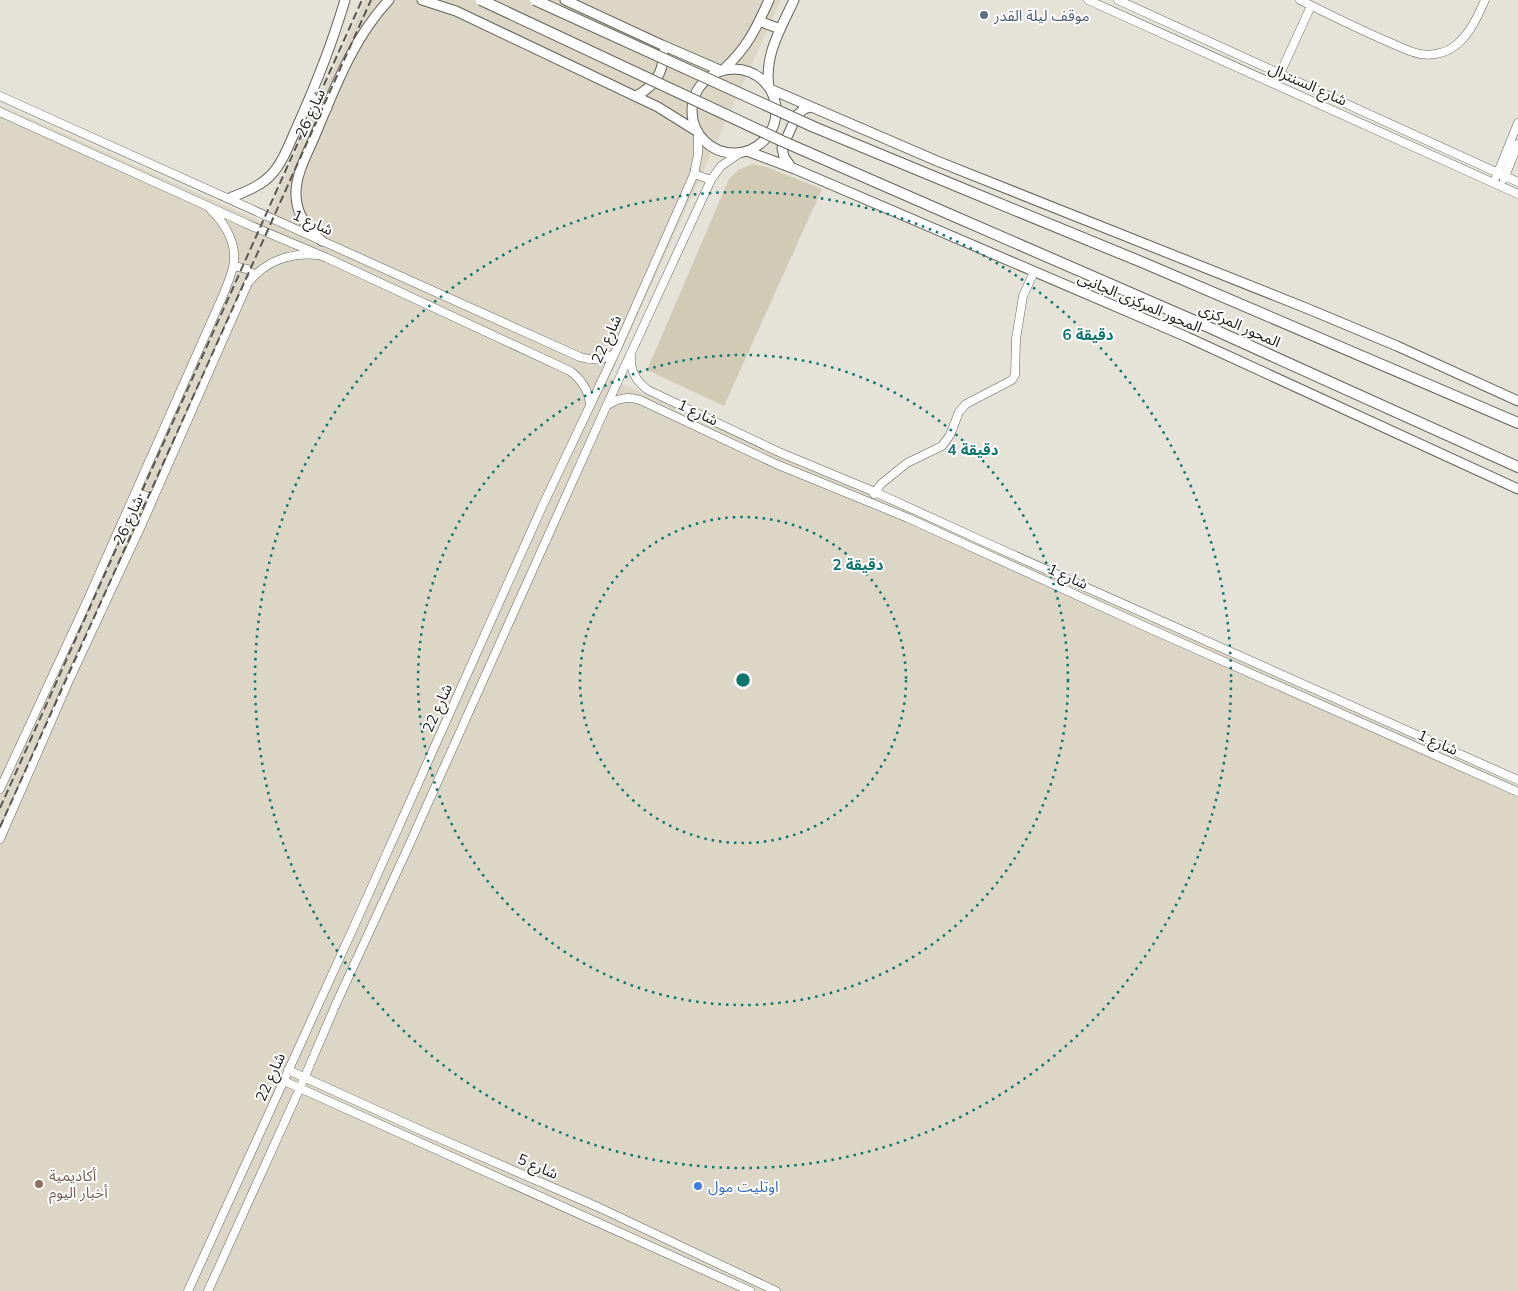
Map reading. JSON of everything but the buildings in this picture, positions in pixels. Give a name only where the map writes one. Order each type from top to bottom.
[{"type":"highway","name":"المحور المركزى","points":[[481,0],[782,141],[1195,321],[1517,467]]},
{"type":"highway","name":"المحور المركزى","points":[[536,0],[814,127],[1144,263],[1518,423]]},
{"type":"highway","points":[[1492,411],[1518,416]]},
{"type":"main road","name":"شارع 26","points":[[230,198],[264,181],[276,169],[283,157],[311,96],[336,30],[345,0]]},
{"type":"main road","name":"شارع 26","points":[[322,241],[310,231],[296,203],[296,191],[300,172],[351,54],[368,26],[389,0]]},
{"type":"main road","points":[[422,0],[456,11],[658,106],[698,132]]},
{"type":"main road","points":[[565,0],[722,71]]},
{"type":"main road","points":[[722,71],[744,48],[760,21],[769,0]]},
{"type":"main road","points":[[794,0],[773,45],[769,61],[768,79],[770,88],[774,96],[776,111],[774,126],[766,139],[754,148],[743,152],[726,152],[713,148],[702,139],[695,126],[692,113],[694,99],[704,82],[715,74],[730,69],[745,70],[758,77],[770,88],[937,161],[1306,308],[1397,346],[1518,401]]},
{"type":"main road","points":[[760,21],[780,29]]},
{"type":"main road","points":[[636,96],[653,84],[658,75],[662,66],[662,45]]},
{"type":"main road","points":[[311,96],[316,108],[322,110],[327,108]]},
{"type":"main road","points":[[792,168],[784,157],[782,148],[797,115],[804,109],[811,107]]},
{"type":"main road","name":"المحور المركزى الجانبى","points":[[743,152],[792,168],[1187,337],[1518,489]]},
{"type":"street","name":"شارع السنترال","points":[[1088,0],[1518,194]]},
{"type":"street","points":[[1110,0],[1110,10]]},
{"type":"street","name":"شارع السنترال","points":[[1119,0],[1518,182]]},
{"type":"street","points":[[1110,10],[1119,0]]},
{"type":"street","points":[[1300,0],[1347,24],[1413,52],[1433,55],[1445,52],[1456,46],[1465,37],[1485,0]]},
{"type":"street","points":[[1275,85],[1312,6]]},
{"type":"street","name":"شارع 1","points":[[0,96],[580,357],[596,360],[606,358],[615,353]]},
{"type":"street","name":"شارع 1","points":[[0,112],[461,320],[575,375],[584,385],[590,404]]},
{"type":"street","points":[[1501,175],[1518,123]]},
{"type":"street","name":"شارع 22","points":[[188,1291],[502,595],[615,353],[694,174],[698,154],[698,132]]},
{"type":"street","points":[[1497,184],[1518,144]]},
{"type":"street","name":"شارع 22","points":[[208,1291],[606,407],[711,180],[721,166],[743,152]]},
{"type":"street","points":[[694,174],[711,180]]},
{"type":"street","name":"شارع 26","points":[[0,789],[136,492],[214,316],[234,266],[234,249],[231,239],[221,220],[206,206]]},
{"type":"street","name":"شارع 26","points":[[0,839],[71,676],[153,499],[248,283],[268,266],[283,258],[300,254],[318,255]]},
{"type":"street","points":[[234,266],[247,269],[254,276]]},
{"type":"street","points":[[870,503],[875,492],[893,473],[907,463],[942,446],[950,435],[959,412],[966,404],[1012,380],[1015,375],[1016,339],[1023,296],[1034,272]]},
{"type":"street","points":[[461,320],[468,306]]},
{"type":"street","name":"شارع 1","points":[[631,355],[631,366],[634,376],[648,390],[781,453],[875,492],[1518,780]]},
{"type":"street","name":"شارع 1","points":[[606,407],[622,398],[640,400],[776,464],[908,518],[1518,792]]},
{"type":"street","points":[[136,492],[153,499]]},
{"type":"street","points":[[502,595],[518,603]]},
{"type":"street","points":[[1310,700],[1315,690]]},
{"type":"street","points":[[390,845],[406,852]]},
{"type":"street","name":"شارع 5","points":[[288,1070],[598,1207],[776,1291]]},
{"type":"street","name":"شارع 5","points":[[284,1081],[750,1291]]},
{"type":"shaded area","points":[[365,0],[781,0],[609,378],[1518,786],[1518,1291],[0,1291],[0,105],[264,223]]},
{"type":"shaded area","points":[[753,164],[769,168],[822,189],[724,406],[647,370],[729,179],[738,170]]},
{"type":"railway","points":[[0,808],[362,0]]},
{"type":"railway","points":[[0,827],[371,0]]},
{"type":"place","name":"موقف ليلة القدر","points":[[984,15]]},
{"type":"place","name":"أكاديمية أخبار اليوم","points":[[39,1184]]},
{"type":"place","name":"اوتليت مول","points":[[698,1186]]}]
